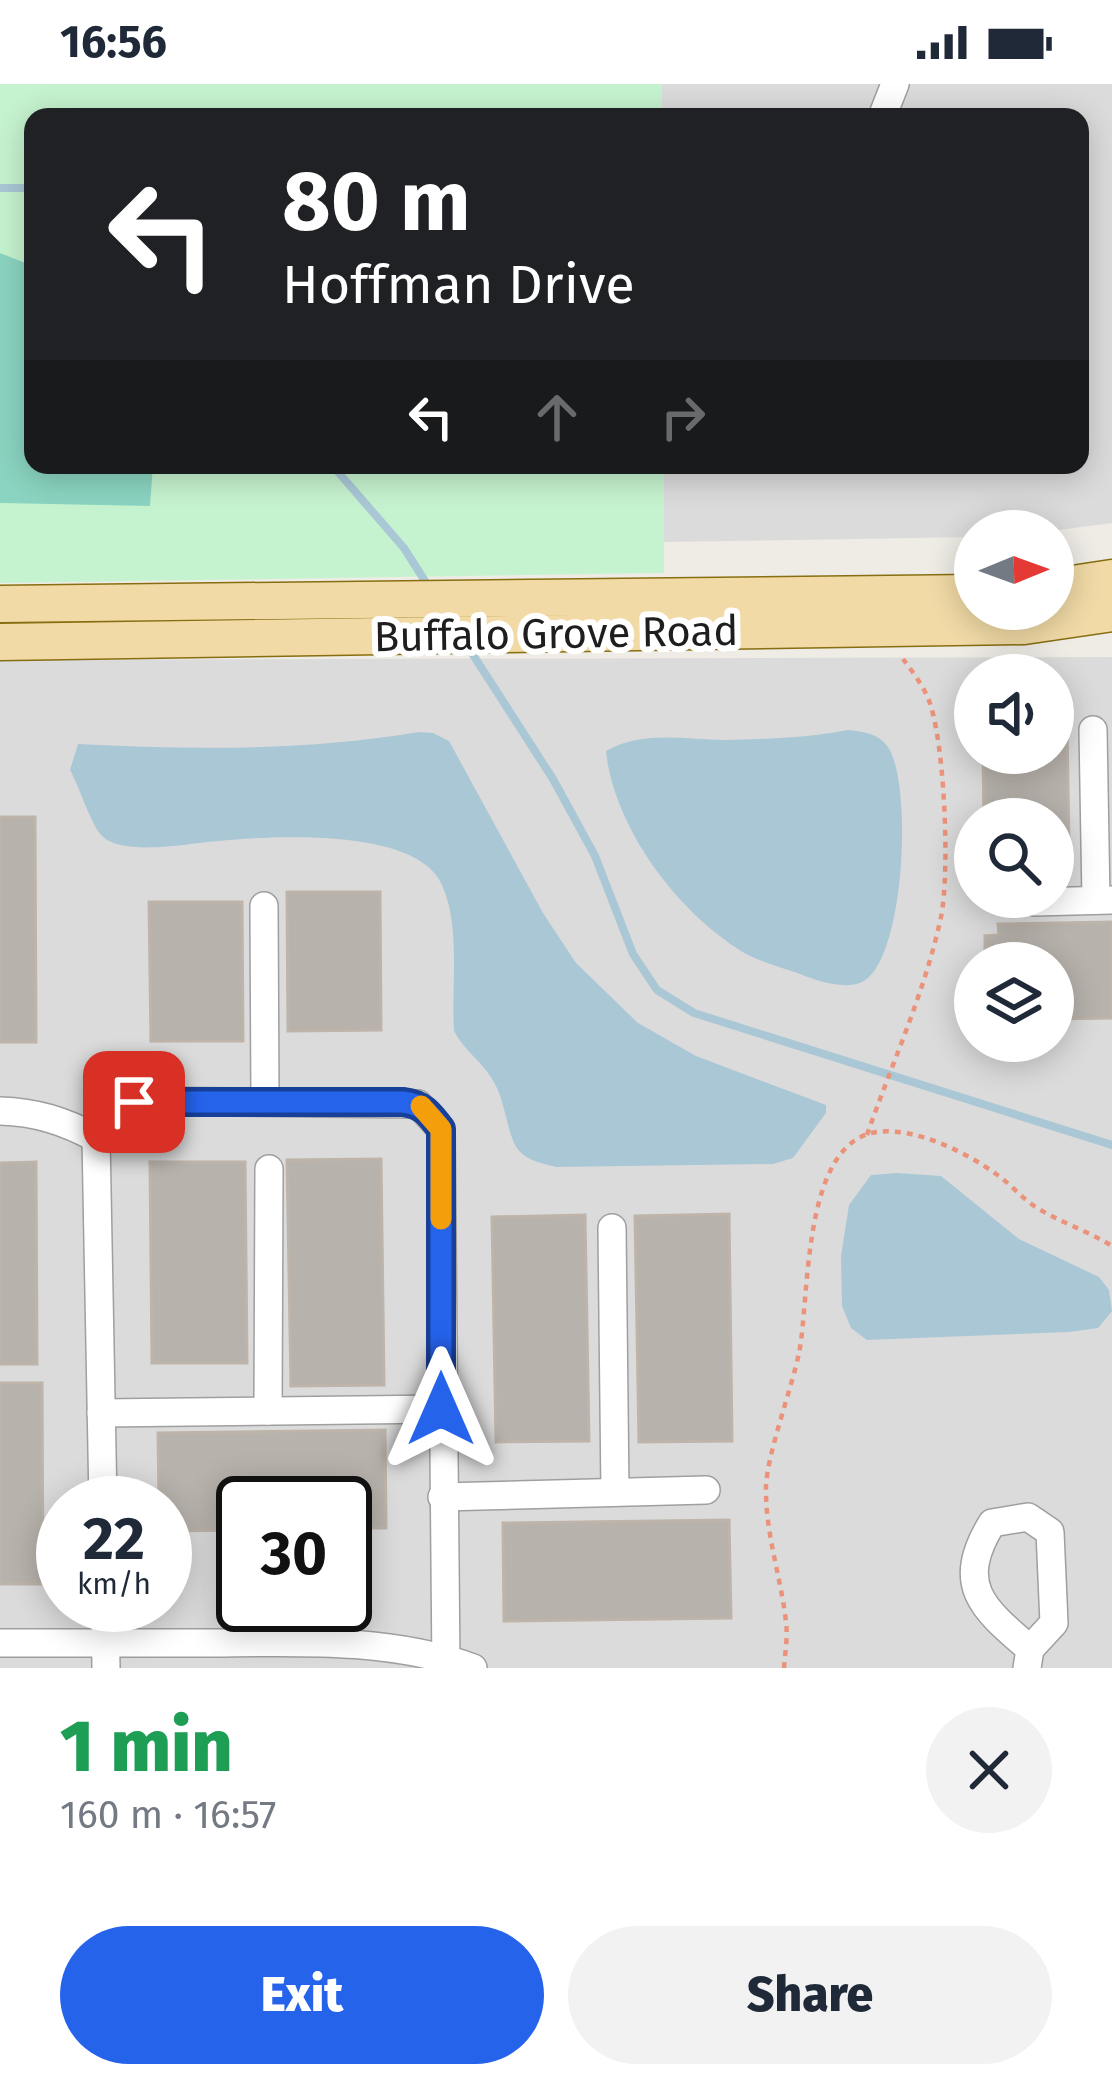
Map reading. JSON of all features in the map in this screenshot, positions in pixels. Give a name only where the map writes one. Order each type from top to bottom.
[{"type":"main road","points":[[1074,584],[1112,578]]},
{"type":"main road","name":"Buffalo Grove Road","points":[[484,617],[954,594]]},
{"type":"main road","name":"Buffalo Grove Road","points":[[0,604],[378,618],[1024,626],[1112,614]]},
{"type":"main road","name":"Buffalo Grove Road","points":[[0,642],[378,618]]},
{"type":"street","points":[[1074,901],[1104,900],[1093,730]]},
{"type":"street","points":[[264,906],[265,1102]]},
{"type":"street","points":[[102,1476],[96,1138],[104,1119],[134,1102],[418,1104],[441,1129],[446,1663]]},
{"type":"street","points":[[0,1111],[30,1112],[96,1138]]},
{"type":"street","points":[[268,1169],[268,1411]]},
{"type":"street","points":[[612,1228],[615,1492]]},
{"type":"street","points":[[101,1413],[441,1409]]},
{"type":"street","points":[[442,1496],[706,1490]]},
{"type":"street","points":[[1028,1517],[1050,1532],[1054,1623],[1029,1658],[976,1592],[974,1552],[992,1523],[1028,1517]]},
{"type":"street","points":[[0,1642],[106,1656],[304,1643],[374,1646],[473,1668]]},
{"type":"path","points":[[867,1135],[914,1009],[942,914],[944,788],[936,733],[929,699],[903,659]]},
{"type":"path","points":[[784,1668],[787,1627],[766,1513],[766,1480],[800,1346],[811,1226],[830,1173],[848,1147],[880,1132],[911,1135],[953,1150],[995,1172],[1038,1209],[1112,1246]]},
{"type":"shaded area","points":[[662,84],[1112,84],[1112,523],[1074,528],[1074,510],[954,510],[954,537],[664,542],[664,474],[1089,474],[1089,108],[662,108]]},
{"type":"shaded area","points":[[954,657],[954,774],[1074,774],[1074,657],[1112,657],[1112,1668],[0,1668],[0,660]]},
{"type":"green space","points":[[0,84],[662,84],[662,108],[24,108],[24,474],[664,474],[664,573],[0,583]]},
{"type":"green space","points":[[0,253],[24,262],[24,474],[152,474],[150,506],[0,503]]},
{"type":"water","points":[[848,730],[875,736],[888,747],[901,797],[902,832],[896,909],[888,942],[876,968],[862,982],[847,985],[822,982],[754,958],[698,918],[654,868],[637,840],[622,810],[606,751],[649,738],[772,739]]},
{"type":"water","points":[[419,732],[449,741],[543,913],[576,963],[638,1023],[696,1056],[826,1105],[826,1113],[793,1158],[773,1164],[556,1167],[528,1157],[515,1145],[494,1082],[454,1031],[451,919],[442,885],[427,866],[404,853],[341,839],[125,846],[98,831],[70,770],[78,744],[249,747]]},
{"type":"water","points":[[871,1175],[941,1176],[1019,1239],[1099,1277],[1109,1290],[1112,1311],[1098,1328],[1069,1332],[867,1340],[851,1328],[842,1306],[841,1256],[849,1205]]},
{"type":"building","points":[[983,774],[1068,774],[1068,798],[984,798]]},
{"type":"building","points":[[0,817],[35,817],[36,1042],[0,1042]]},
{"type":"building","points":[[287,892],[380,892],[381,1030],[288,1031]]},
{"type":"building","points":[[149,902],[242,902],[243,1041],[151,1041]]},
{"type":"building","points":[[1112,922],[1112,1018],[1074,1019],[1074,942],[985,942],[985,936],[999,935],[998,924]]},
{"type":"building","points":[[381,1159],[384,1385],[291,1386],[287,1160]]},
{"type":"building","points":[[36,1162],[37,1364],[0,1364],[0,1163]]},
{"type":"building","points":[[150,1162],[245,1162],[247,1363],[152,1363]]},
{"type":"building","points":[[729,1214],[732,1441],[639,1442],[635,1216]]},
{"type":"building","points":[[585,1215],[589,1441],[496,1442],[492,1217]]},
{"type":"building","points":[[0,1383],[42,1383],[36,1584],[0,1584]]},
{"type":"building","points":[[385,1430],[386,1528],[372,1528],[372,1476],[216,1476],[216,1530],[192,1531],[192,1476],[159,1476],[158,1433]]},
{"type":"building","points":[[729,1520],[731,1618],[504,1621],[503,1523]]},
{"type":"waterway","points":[[0,188],[24,188]]},
{"type":"waterway","points":[[340,474],[404,548],[430,589]]},
{"type":"waterway","points":[[468,647],[553,779],[595,856],[633,954],[657,990],[694,1013],[1112,1145]]},
{"type":"slow traffic","points":[[421,1106],[441,1129],[441,1219]]},
{"type":"route","points":[[134,1102],[403,1102],[418,1104],[430,1114],[441,1129],[441,1409]]}]
